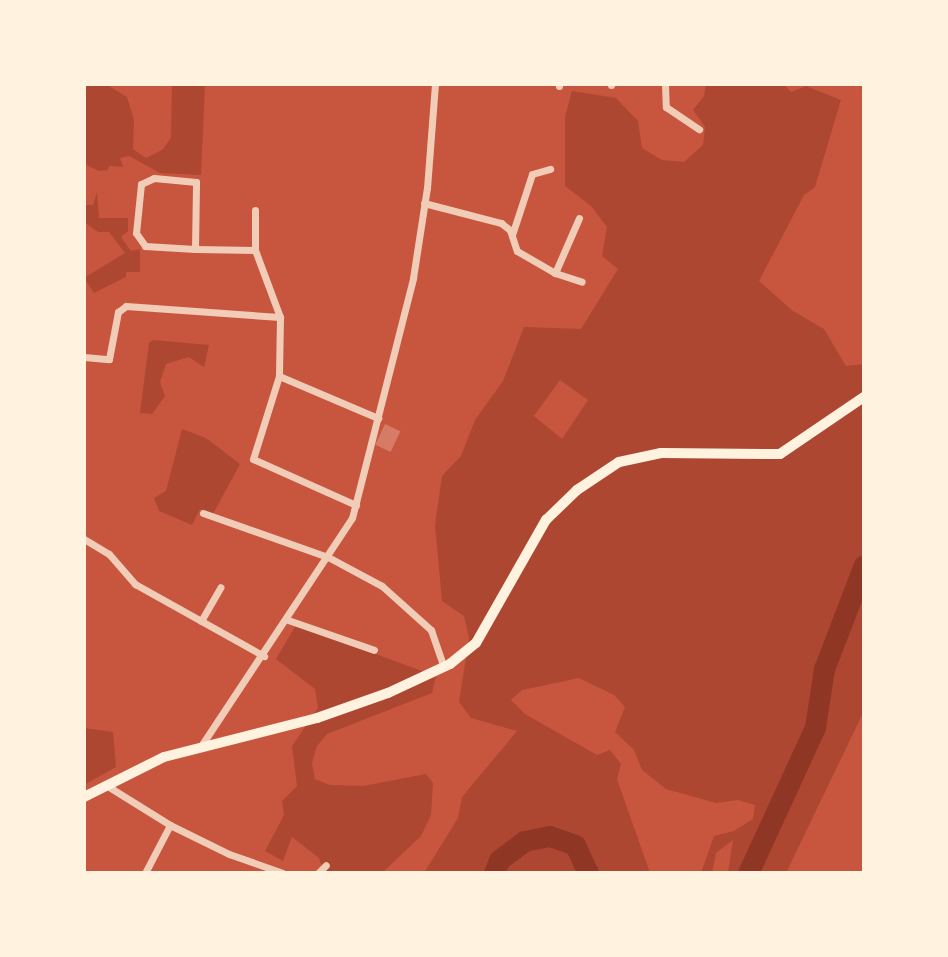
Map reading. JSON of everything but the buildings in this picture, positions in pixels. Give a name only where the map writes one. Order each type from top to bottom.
[{"type":"main road","points":[[84,797],[164,757],[317,718],[444,667],[475,643],[546,520],[593,478],[618,462],[662,453],[780,454],[864,397]]},
{"type":"street","points":[[201,747],[346,532],[356,505],[413,278],[424,203],[435,84]]},
{"type":"street","points":[[665,84],[667,107],[699,129]]},
{"type":"street","points":[[512,236],[532,174],[550,169]]},
{"type":"street","points":[[195,249],[196,182],[154,178],[141,184],[137,196],[139,242],[151,247],[195,249],[255,250]]},
{"type":"street","points":[[424,203],[486,216],[512,236],[517,251],[555,273],[582,282]]},
{"type":"street","points":[[255,210],[255,250],[280,317],[279,376],[253,459],[356,505]]},
{"type":"street","points":[[555,273],[579,218]]},
{"type":"street","points":[[84,357],[109,359],[118,312],[126,306],[280,317]]},
{"type":"street","points":[[279,376],[378,418]]},
{"type":"street","points":[[203,513],[328,557],[383,586],[423,620],[438,640],[444,667]]},
{"type":"street","points":[[84,539],[109,554],[127,578],[264,656]]},
{"type":"street","points":[[201,621],[221,587]]},
{"type":"street","points":[[288,620],[374,650]]},
{"type":"street","points":[[108,787],[170,825],[229,854],[283,873]]},
{"type":"street","points":[[145,873],[170,825]]},
{"type":"street","points":[[318,873],[326,865]]},
{"type":"shaded area","points":[[84,84],[107,85],[127,97],[134,120],[133,149],[146,158],[162,150],[171,138],[172,84],[205,84],[201,175],[160,173],[129,156],[120,158],[123,167],[109,166],[108,170],[99,171],[84,164]]},
{"type":"shaded area","points":[[706,84],[783,84],[791,92],[806,86],[841,100],[815,187],[804,195],[759,281],[793,311],[824,329],[846,366],[864,364],[864,711],[786,873],[728,873],[733,840],[716,853],[712,873],[701,873],[714,836],[734,831],[753,819],[755,805],[738,800],[716,803],[666,789],[642,770],[634,750],[615,732],[625,707],[614,695],[579,678],[522,690],[511,700],[525,714],[597,755],[610,750],[621,764],[617,779],[650,873],[424,873],[458,818],[462,797],[517,731],[471,718],[459,702],[469,638],[464,616],[442,601],[435,525],[442,476],[461,456],[475,420],[503,381],[524,327],[581,329],[618,269],[602,256],[607,227],[591,206],[565,186],[565,117],[572,91],[616,98],[638,121],[642,148],[662,160],[684,162],[703,145],[705,127],[693,110],[704,96]],"holes":[[[560,380],[588,400],[562,439],[534,416]]]},
{"type":"shaded area","points":[[97,192],[99,218],[128,218],[128,231],[121,237],[131,251],[140,249],[140,272],[126,272],[126,277],[94,293],[84,278],[125,253],[109,232],[98,232],[84,222],[84,205],[93,205]]},
{"type":"shaded area","points":[[153,340],[209,345],[204,367],[189,357],[166,364],[160,382],[165,396],[152,414],[140,413],[149,343]]},
{"type":"shaded area","points":[[182,429],[206,438],[240,464],[213,514],[200,509],[192,525],[159,511],[154,498],[166,491]]},
{"type":"shaded area","points":[[296,625],[436,676],[432,693],[327,734],[317,746],[312,763],[315,779],[330,785],[363,786],[426,774],[433,783],[431,815],[421,836],[382,873],[324,873],[319,858],[292,837],[283,861],[265,851],[284,815],[282,801],[297,786],[292,746],[318,708],[315,689],[276,659]]},
{"type":"shaded area","points":[[84,728],[113,732],[116,767],[84,785]]},
{"type":"waterway","points":[[748,873],[815,727],[824,669],[864,565]]},
{"type":"waterway","points":[[494,873],[499,860],[524,841],[550,836],[575,845],[588,873]]}]
